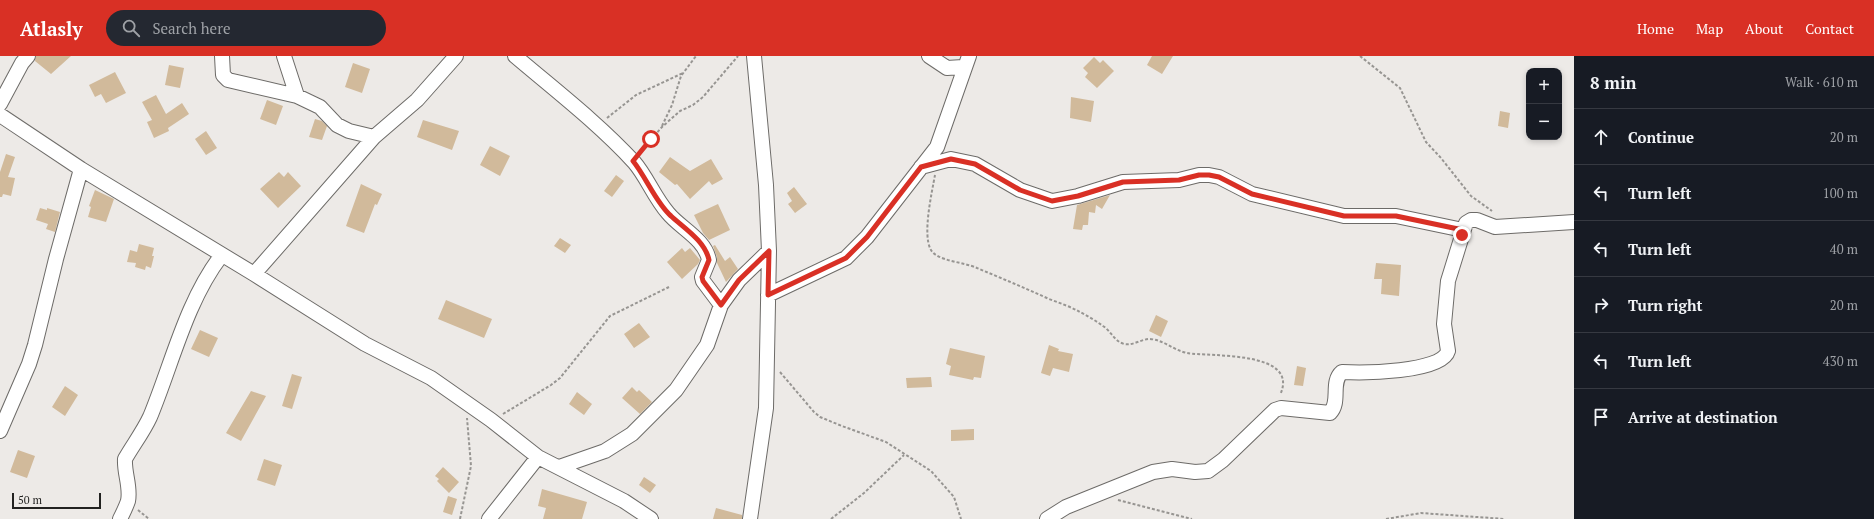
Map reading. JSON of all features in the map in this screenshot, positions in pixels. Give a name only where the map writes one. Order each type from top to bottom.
[{"type":"street","points":[[0,104],[22,63],[28,56]]},
{"type":"street","points":[[222,56],[223,75],[228,80],[296,96],[320,107],[337,126],[374,137]]},
{"type":"street","points":[[284,56],[296,96]]},
{"type":"street","points":[[254,274],[374,137],[423,94],[456,56]]},
{"type":"street","points":[[515,56],[596,125],[633,161],[666,211],[689,231],[705,251],[709,260],[702,277],[703,281],[721,305]]},
{"type":"street","points":[[750,519],[766,408],[769,251],[766,185],[754,56]]},
{"type":"street","points":[[929,56],[946,68],[966,62]]},
{"type":"street","points":[[768,295],[846,258],[867,237],[936,147],[941,137],[966,62]]},
{"type":"street","points":[[0,115],[81,169],[221,256],[254,274],[365,344],[431,378],[491,420],[538,457],[624,501],[651,519]]},
{"type":"street","points":[[921,167],[951,159],[975,164],[1020,190],[1052,201],[1078,196],[1123,182],[1179,180],[1199,175],[1209,175],[1219,177],[1252,194],[1344,216],[1396,216],[1463,230]]},
{"type":"street","points":[[0,431],[29,364],[35,345],[81,169]]},
{"type":"street","points":[[1047,519],[1066,506],[1153,472],[1172,469],[1195,472],[1208,471],[1229,455],[1272,412],[1281,408],[1330,413],[1335,407],[1336,388],[1339,374],[1342,372],[1358,373],[1404,370],[1429,365],[1440,360],[1447,355],[1448,352],[1444,317],[1448,281],[1460,247],[1463,230],[1466,223],[1471,220],[1476,220],[1495,227],[1574,222]]},
{"type":"street","points":[[559,467],[605,451],[632,434],[676,390],[701,354],[712,333],[721,305],[739,280],[769,251]]},
{"type":"street","points":[[120,519],[128,501],[129,491],[125,459],[150,416],[204,282],[221,256]]},
{"type":"street","points":[[489,519],[538,457]]},
{"type":"path","points":[[662,127],[683,73],[696,56]]},
{"type":"path","points":[[633,161],[662,127],[680,111],[698,102],[738,56]]},
{"type":"path","points":[[1360,56],[1400,88],[1426,142],[1441,158],[1471,196],[1495,214]]},
{"type":"path","points":[[596,125],[623,107],[636,95],[683,73]]},
{"type":"path","points":[[937,163],[928,218],[928,243],[931,250],[937,257],[966,263],[1079,311],[1105,327],[1121,343],[1130,344],[1148,339],[1155,340],[1186,352],[1240,357],[1268,364],[1279,372],[1284,382],[1282,391],[1272,412]]},
{"type":"path","points":[[491,420],[551,385],[560,378],[610,316],[669,287]]},
{"type":"path","points":[[766,355],[814,412],[820,417],[886,442],[896,447],[904,455],[936,475],[954,497],[960,519]]},
{"type":"path","points":[[460,519],[471,466],[465,401]]},
{"type":"path","points":[[831,519],[864,493],[904,455]]},
{"type":"path","points":[[1116,500],[1130,502],[1192,519]]},
{"type":"path","points":[[1386,519],[1421,513],[1505,519]]},
{"type":"building","points":[[36,56],[71,56],[51,74],[35,61]]},
{"type":"building","points":[[1152,56],[1173,56],[1162,74],[1147,65]]},
{"type":"building","points":[[1094,57],[1100,63],[1103,60],[1114,71],[1097,88],[1085,77],[1088,73],[1083,68]]},
{"type":"building","points":[[353,63],[370,69],[362,93],[345,87]]},
{"type":"building","points":[[169,65],[184,68],[180,88],[165,85]]},
{"type":"building","points":[[115,72],[126,93],[106,103],[101,94],[95,97],[89,85]]},
{"type":"building","points":[[156,95],[166,114],[182,103],[189,114],[168,128],[169,131],[154,138],[147,122],[152,120],[142,102]]},
{"type":"building","points":[[1071,97],[1094,101],[1091,122],[1070,118]]},
{"type":"building","points":[[267,100],[283,106],[276,125],[260,119]]},
{"type":"building","points":[[1500,111],[1510,113],[1508,128],[1498,126]]},
{"type":"building","points":[[315,119],[322,121],[327,126],[322,140],[309,137]]},
{"type":"building","points":[[423,120],[459,131],[452,150],[417,137]]},
{"type":"building","points":[[206,131],[217,148],[206,155],[195,139]]},
{"type":"building","points":[[490,146],[510,156],[500,176],[480,165]]},
{"type":"building","points":[[6,154],[15,157],[8,177],[15,178],[11,196],[3,194],[2,197],[0,197],[0,172]]},
{"type":"building","points":[[670,157],[690,171],[711,159],[723,179],[712,185],[709,181],[690,199],[677,184],[675,185],[659,172]]},
{"type":"building","points":[[279,172],[284,177],[288,172],[301,186],[278,208],[260,189]]},
{"type":"building","points":[[616,175],[624,181],[612,197],[604,191]]},
{"type":"building","points":[[361,184],[382,194],[377,205],[375,204],[364,233],[346,226]]},
{"type":"building","points":[[794,187],[807,204],[795,213],[788,204],[792,201],[787,193]]},
{"type":"building","points":[[95,190],[114,199],[106,222],[88,217],[91,207],[89,206]]},
{"type":"building","points":[[1110,195],[1102,209],[1096,205],[1095,213],[1089,212],[1088,225],[1083,225],[1082,230],[1073,229],[1077,205]]},
{"type":"building","points":[[718,204],[730,230],[709,240],[703,233],[694,215]]},
{"type":"building","points":[[40,208],[47,210],[47,208],[60,212],[55,232],[46,229],[48,224],[36,220]]},
{"type":"building","points":[[560,238],[571,245],[565,253],[554,246]]},
{"type":"building","points":[[139,244],[154,248],[151,268],[146,266],[145,270],[135,267],[136,263],[127,262],[130,250],[137,252]]},
{"type":"building","points":[[715,245],[725,261],[730,257],[738,269],[726,282],[717,263],[717,257],[713,246]]},
{"type":"building","points":[[682,248],[685,252],[690,248],[700,260],[698,264],[682,279],[667,262]]},
{"type":"building","points":[[1376,263],[1401,265],[1399,296],[1381,294],[1382,279],[1374,279]]},
{"type":"building","points":[[446,300],[492,319],[484,338],[438,319]]},
{"type":"building","points":[[1156,315],[1168,321],[1161,337],[1149,331]]},
{"type":"building","points":[[639,323],[650,337],[634,348],[624,334]]},
{"type":"building","points":[[200,330],[218,338],[209,357],[191,349]]},
{"type":"building","points":[[1049,345],[1059,349],[1058,351],[1073,354],[1069,372],[1053,368],[1050,376],[1041,373]]},
{"type":"building","points":[[950,348],[985,356],[981,378],[974,377],[973,380],[949,375],[951,366],[946,364]]},
{"type":"building","points":[[1297,366],[1306,368],[1303,386],[1294,385]]},
{"type":"building","points":[[292,374],[302,377],[292,409],[282,406]]},
{"type":"building","points":[[931,377],[932,387],[907,388],[906,378]]},
{"type":"building","points":[[65,386],[78,395],[65,416],[52,407]]},
{"type":"building","points":[[632,387],[637,392],[639,390],[652,402],[640,414],[622,398]]},
{"type":"building","points":[[251,391],[266,396],[241,441],[226,433]]},
{"type":"building","points":[[577,392],[592,404],[584,415],[569,404]]},
{"type":"building","points":[[974,429],[974,440],[951,441],[951,430]]},
{"type":"building","points":[[18,450],[35,456],[27,478],[10,472]]},
{"type":"building","points":[[264,459],[282,465],[275,486],[257,480]]},
{"type":"building","points":[[443,467],[459,482],[449,493],[437,481],[439,479],[435,476]]},
{"type":"building","points":[[644,477],[656,485],[650,493],[639,485]]},
{"type":"building","points":[[542,489],[587,502],[582,519],[543,519],[546,508],[538,506]]},
{"type":"building","points":[[448,496],[457,499],[452,515],[443,512]]},
{"type":"building","points":[[716,508],[742,515],[742,519],[713,519]]},
{"type":"route","points":[[651,139],[633,161],[666,211],[689,231],[705,251],[709,260],[702,277],[703,281],[721,305],[739,280],[769,251],[768,295],[846,258],[867,237],[921,167],[951,159],[975,164],[988,170],[1020,190],[1052,201],[1078,196],[1123,182],[1163,179],[1179,180],[1199,175],[1209,175],[1219,177],[1252,194],[1344,216],[1396,216],[1463,230],[1462,235]]}]
